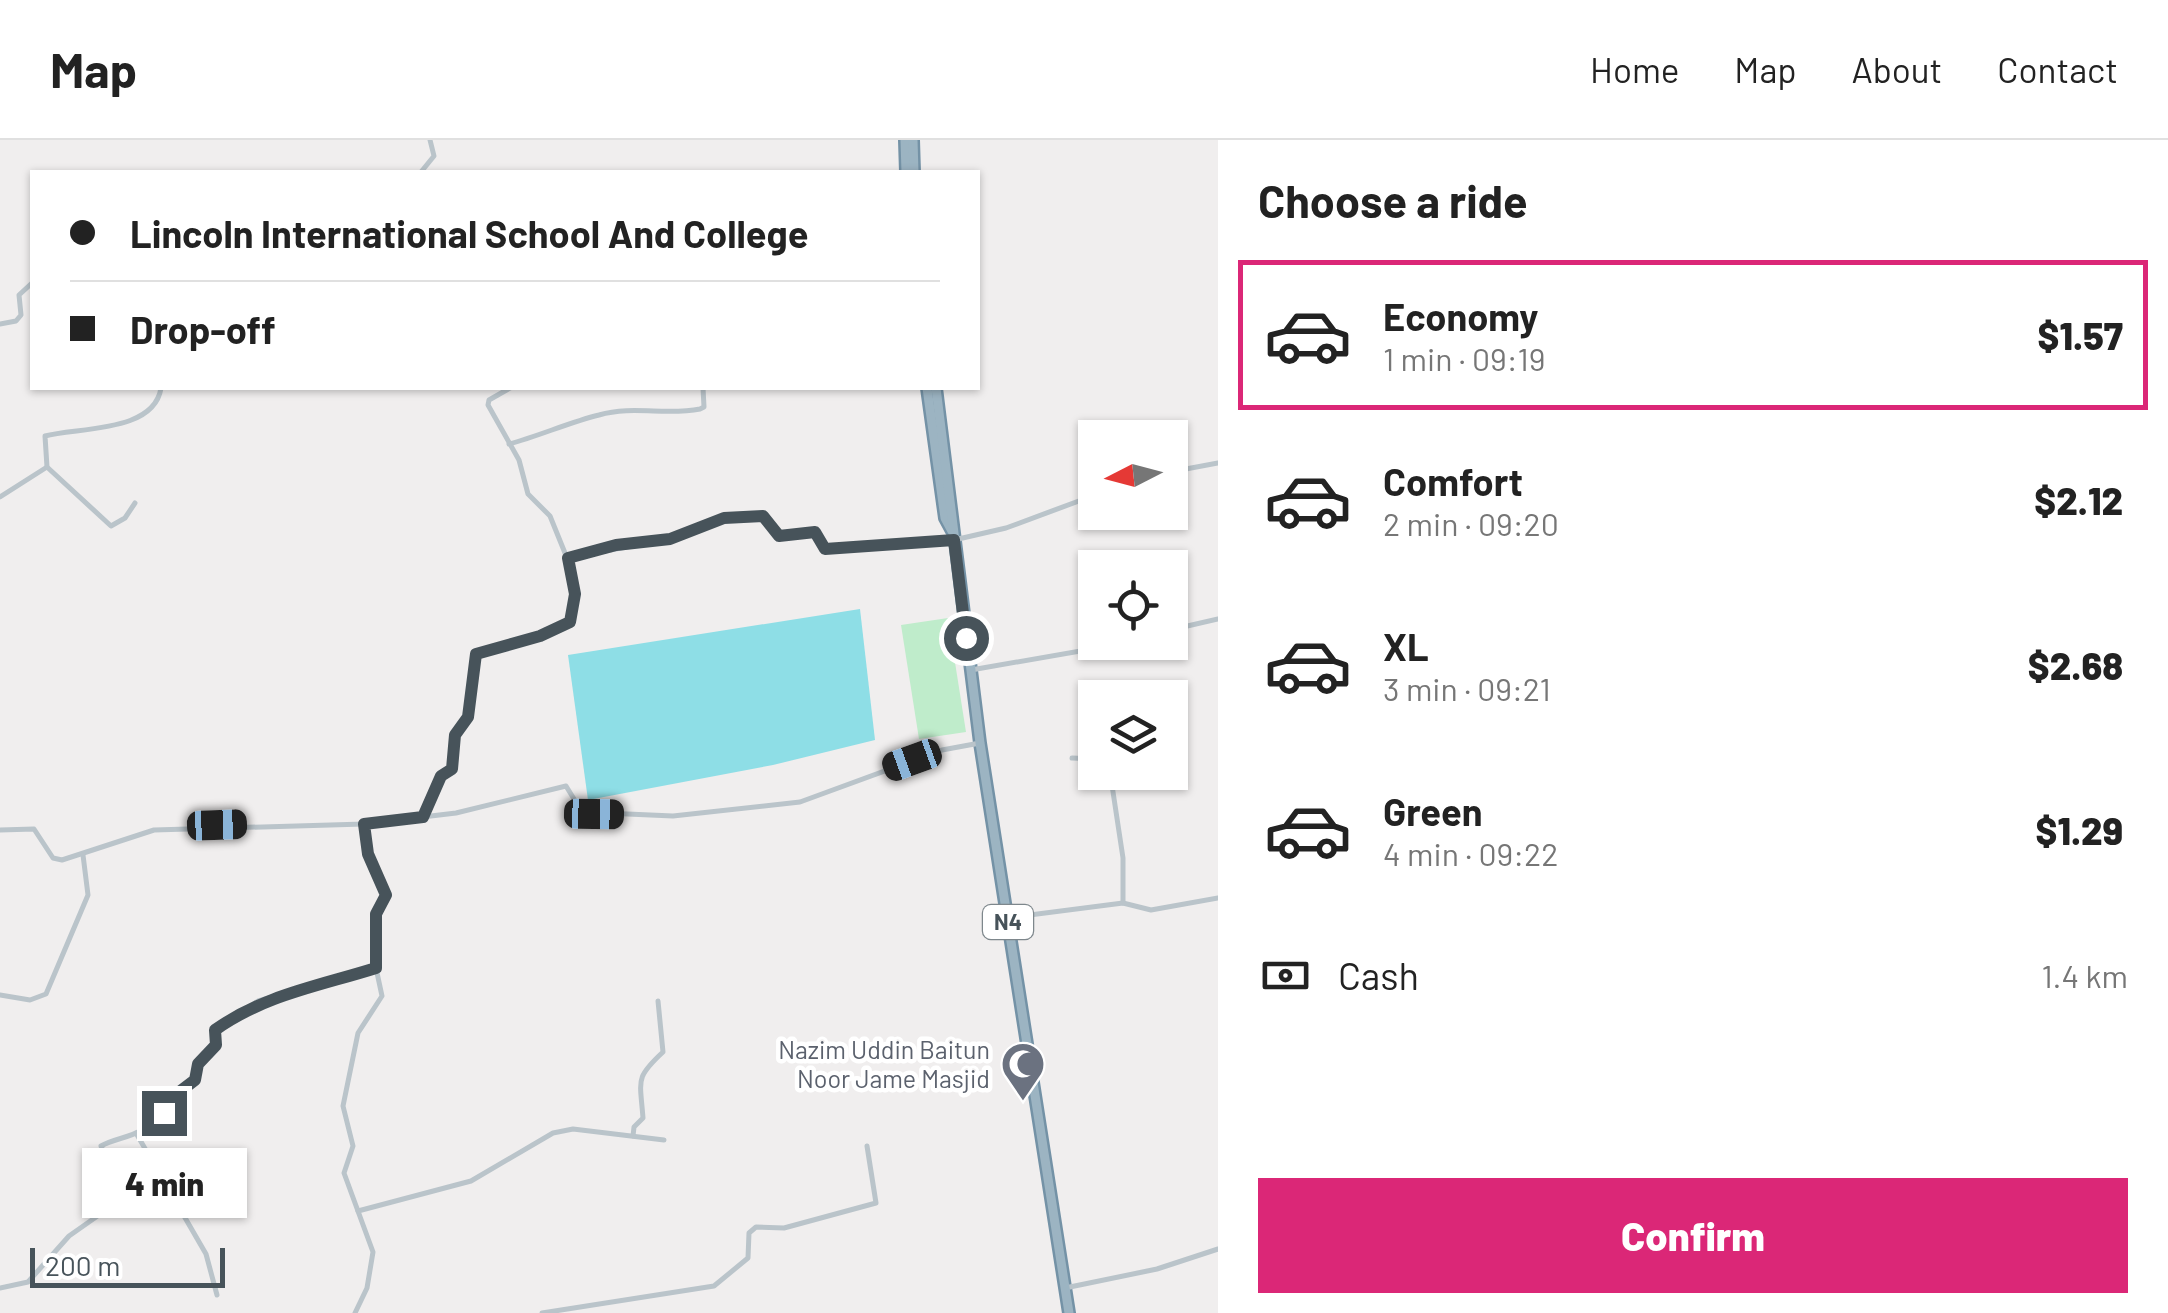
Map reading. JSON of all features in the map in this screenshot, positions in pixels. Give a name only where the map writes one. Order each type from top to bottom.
[{"type":"highway","points":[[905,140],[906,170]]},
{"type":"highway","points":[[913,140],[914,170]]},
{"type":"highway","name":"N4","points":[[927,390],[944,518],[953,536]]},
{"type":"highway","name":"N4","points":[[936,390],[980,743],[1069,1313]]},
{"type":"street","points":[[423,170],[434,156],[430,140]]},
{"type":"street","points":[[0,324],[16,321],[21,314],[19,296],[30,285]]},
{"type":"street","points":[[135,503],[125,518],[111,526],[47,466],[45,436],[120,424],[159,398],[161,390]]},
{"type":"street","points":[[423,817],[441,776],[452,769],[455,735],[468,717],[476,654],[540,636],[570,622],[575,594],[568,558],[550,516],[528,494],[509,444],[488,405],[494,396],[506,390]]},
{"type":"street","points":[[509,444],[601,414],[647,408],[670,413],[700,409],[703,390]]},
{"type":"street","points":[[1188,469],[1218,463]]},
{"type":"street","points":[[0,498],[47,466]]},
{"type":"street","points":[[568,558],[616,545],[670,539],[724,518],[763,516],[779,536],[815,532],[825,549],[1006,528],[1078,501]]},
{"type":"street","points":[[1188,626],[1218,620]]},
{"type":"street","points":[[970,670],[1078,651]]},
{"type":"street","points":[[0,830],[34,829],[53,858],[84,855],[154,830],[364,824],[423,817],[566,786],[582,812],[672,816],[800,802],[942,750],[980,743]]},
{"type":"street","points":[[1072,758],[1078,758]]},
{"type":"street","points":[[1113,790],[1123,858],[1123,903]]},
{"type":"street","points":[[355,1313],[367,1288],[373,1252],[344,1173],[352,1146],[344,1106],[358,1033],[382,996],[376,968],[376,914],[386,895],[368,854],[364,824]]},
{"type":"street","points":[[0,995],[30,1000],[46,994],[88,895],[84,855]]},
{"type":"street","points":[[1008,918],[1123,903],[1150,910],[1218,898]]},
{"type":"street","points":[[0,1288],[28,1282],[69,1236],[116,1203],[116,1184],[100,1146],[136,1133],[164,1113],[170,1099],[195,1080],[198,1064],[216,1045],[218,1028],[258,1002],[376,968]]},
{"type":"street","points":[[633,1136],[634,1127],[643,1118],[643,1074],[651,1060],[662,1056],[658,1001]]},
{"type":"street","points":[[358,1211],[471,1181],[553,1133],[573,1128],[664,1140]]},
{"type":"street","points":[[136,1133],[206,1254],[217,1294]]},
{"type":"street","points":[[542,1313],[610,1300],[702,1290],[740,1268],[748,1258],[749,1234],[756,1227],[784,1228],[876,1202],[867,1146]]},
{"type":"street","points":[[1065,1288],[1182,1262],[1218,1249]]},
{"type":"green space","points":[[948,618],[966,732],[919,739],[901,625]]},
{"type":"water","points":[[860,609],[875,740],[773,765],[588,800],[568,655]]},
{"type":"place","name":"Nazim Uddin Baitun Noor Jame Masjid","points":[[1023,1102]]},
{"type":"route","points":[[164,1113],[170,1099],[195,1080],[198,1064],[216,1045],[215,1030],[235,1016],[258,1002],[376,968],[376,914],[386,895],[364,842],[364,824],[423,817],[441,776],[452,769],[455,735],[468,717],[476,654],[540,636],[570,622],[575,594],[568,558],[616,545],[670,539],[724,518],[763,516],[779,536],[815,532],[825,549],[857,543],[874,549],[954,540],[966,638]]}]
